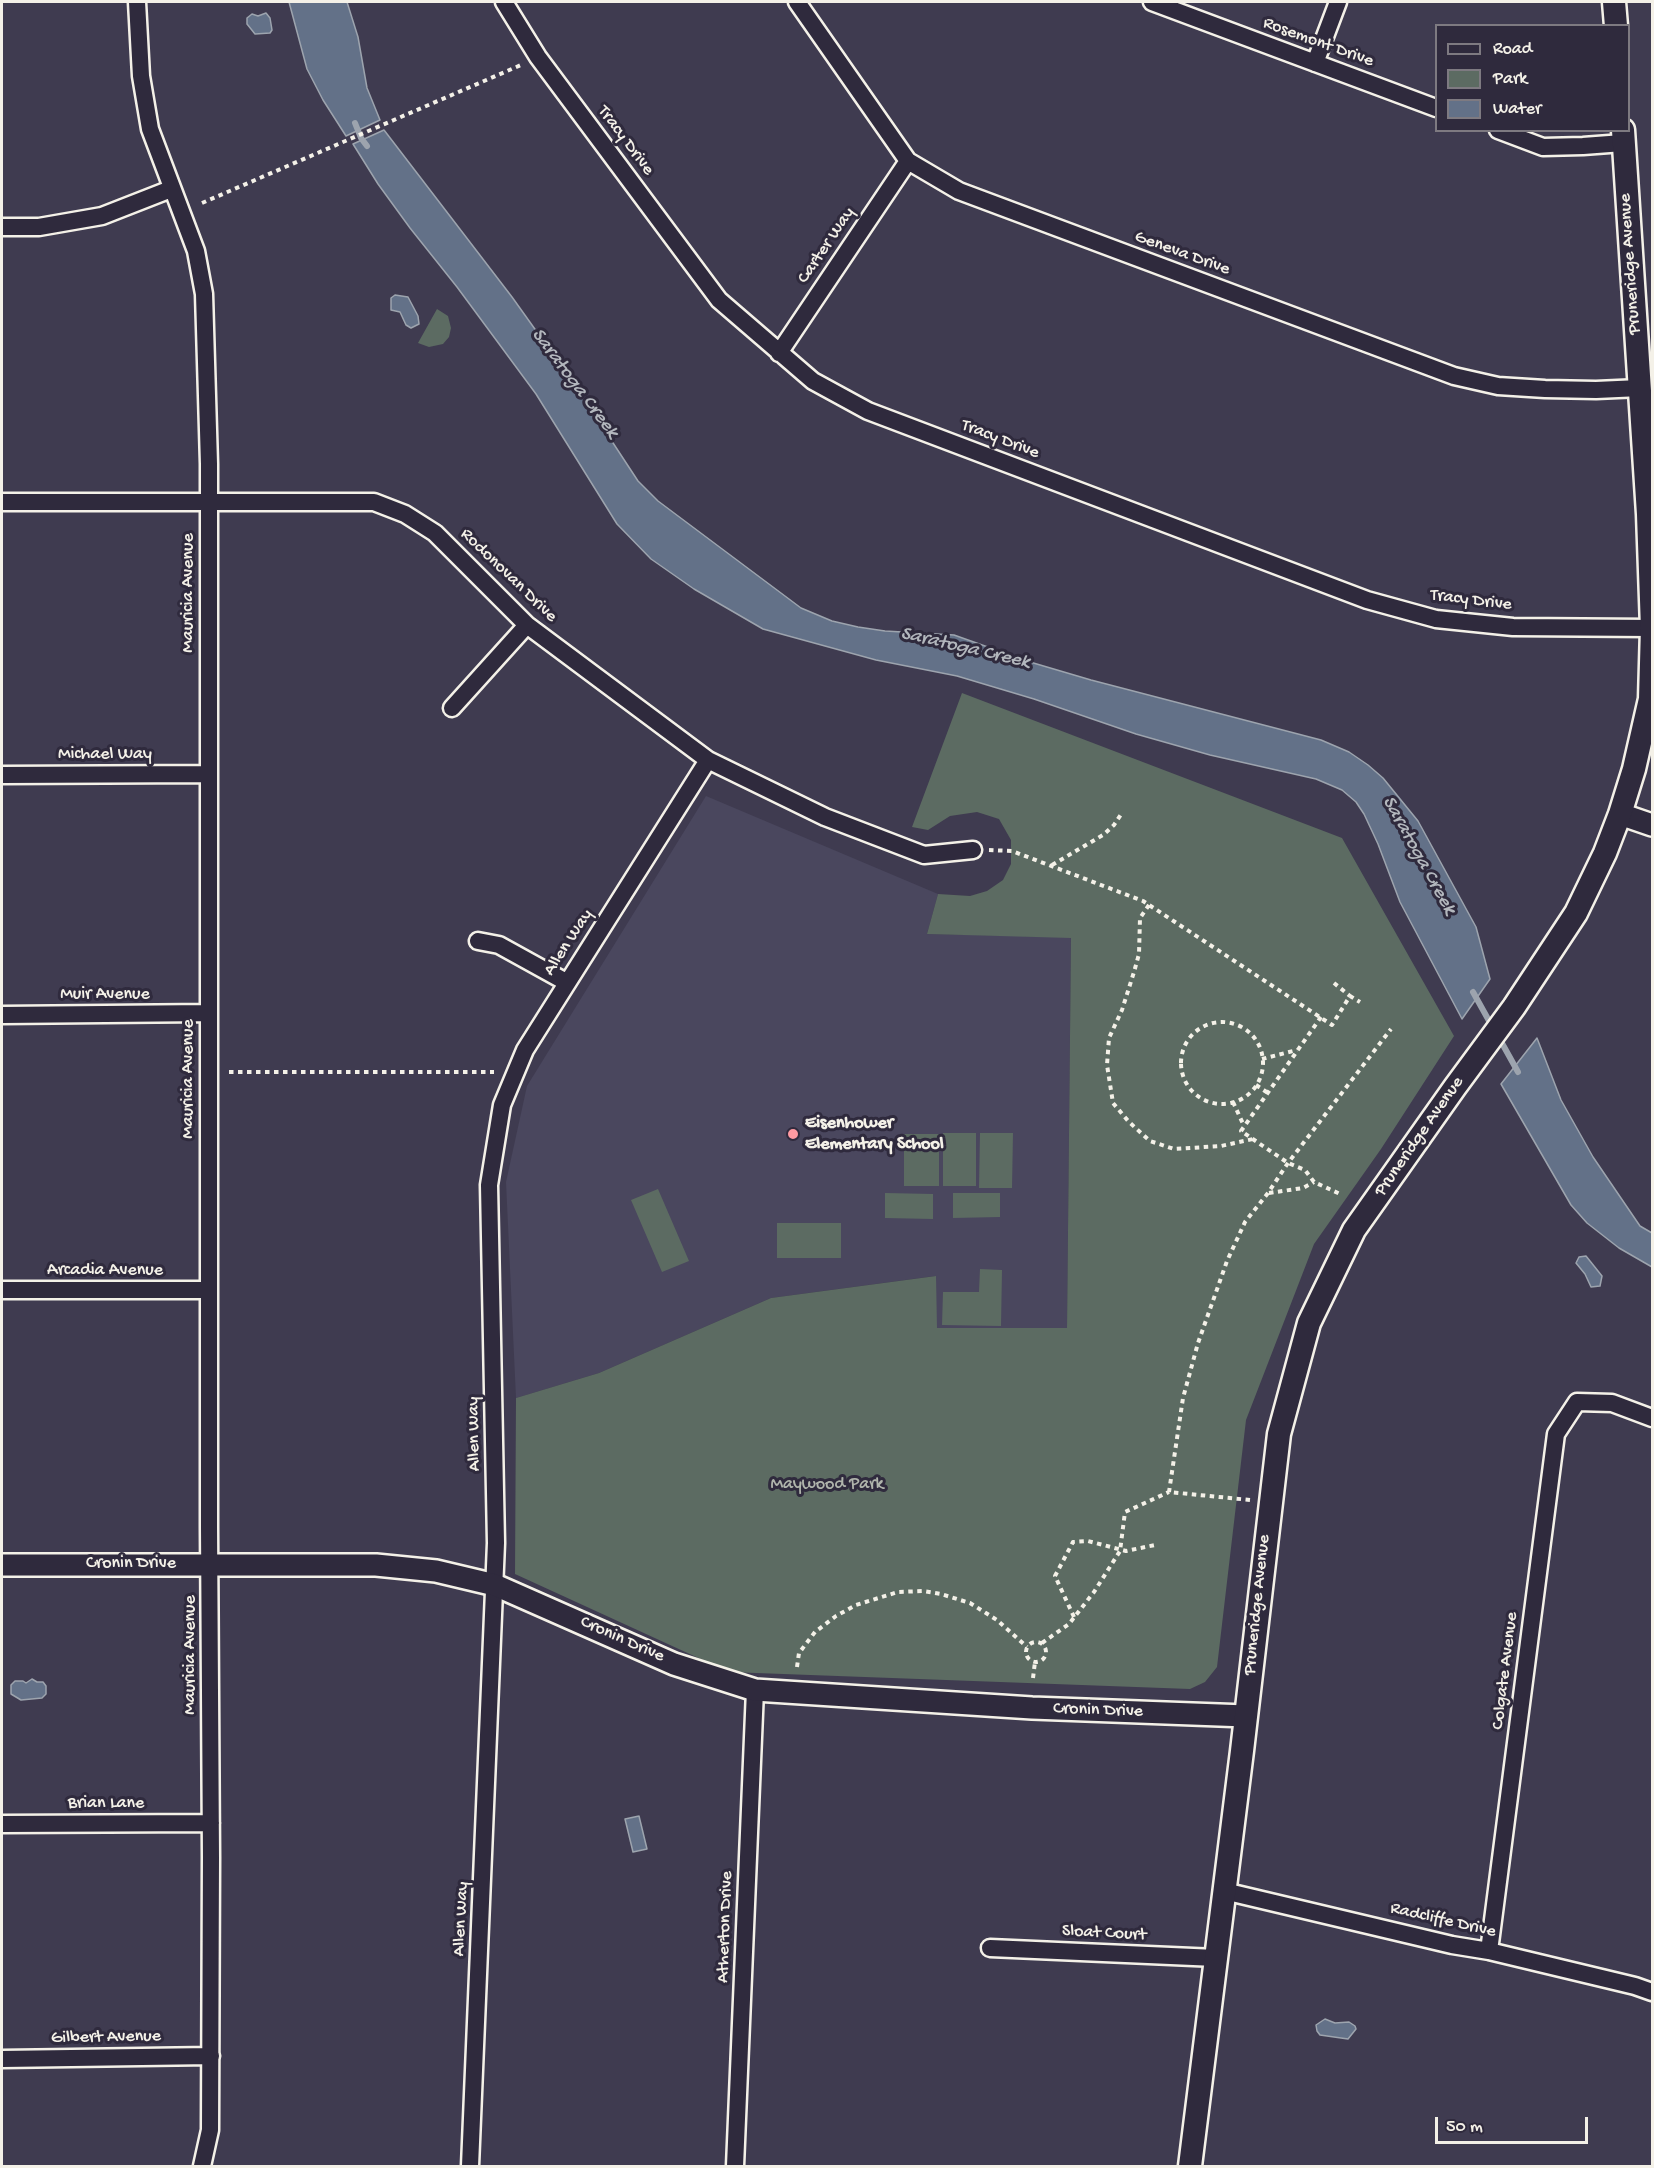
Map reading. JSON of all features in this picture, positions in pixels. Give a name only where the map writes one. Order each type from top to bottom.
[{"type":"main road","points":[[1614,2],[1616,24]]},
{"type":"main road","name":"Pruneridge Avenue","points":[[1190,2166],[1279,1434],[1309,1323],[1354,1230],[1514,1007],[1576,913],[1605,853],[1620,814],[1634,769],[1650,699],[1653,628],[1623,137]]},
{"type":"street","name":"Mauricia Avenue","points":[[136,2],[141,76],[148,119],[171,189],[196,251],[204,294],[209,502],[208,1290],[211,2056],[210,2130],[202,2166]]},
{"type":"street","name":"Tracy Drive","points":[[504,2],[538,57],[719,300],[813,381],[868,411],[1367,600],[1436,619],[1513,627],[1653,628]]},
{"type":"street","name":"Geneva Drive","points":[[797,2],[908,161],[959,191],[1454,376],[1498,386],[1596,390],[1640,388]]},
{"type":"street","name":"Rosemont Drive","points":[[1152,2],[1435,107]]},
{"type":"street","points":[[1316,63],[1338,2]]},
{"type":"street","points":[[1503,132],[1543,147],[1582,146],[1623,137]]},
{"type":"street","name":"Carter Way","points":[[778,353],[908,161]]},
{"type":"street","points":[[2,227],[39,227],[102,216],[171,189]]},
{"type":"street","name":"Rodonovan Drive","points":[[2,502],[374,502],[405,514],[435,533],[527,625],[708,760],[825,817],[924,855],[973,850]]},
{"type":"street","points":[[452,708],[527,625]]},
{"type":"street","name":"Allen Way","points":[[470,2166],[495,1586],[496,1531],[489,1185],[502,1105],[525,1050],[708,760]]},
{"type":"street","name":"Michael Way","points":[[2,775],[208,774]]},
{"type":"street","points":[[1620,814],[1653,825]]},
{"type":"street","points":[[478,941],[498,945],[566,982]]},
{"type":"street","name":"Muir Avenue","points":[[2,1015],[208,1013]]},
{"type":"street","name":"Arcadia Avenue","points":[[2,1290],[208,1290]]},
{"type":"street","name":"Colgate Avenue","points":[[1490,1951],[1556,1434],[1577,1402],[1612,1403],[1653,1418]]},
{"type":"street","name":"Cronin Drive","points":[[2,1565],[376,1564],[436,1571],[495,1586],[674,1664],[755,1690],[1032,1708],[1246,1716]]},
{"type":"street","name":"Atherton Drive","points":[[735,2166],[755,1690]]},
{"type":"street","name":"Brian Lane","points":[[2,1824],[211,1823]]},
{"type":"street","name":"Radcliffe Drive","points":[[1224,1891],[1490,1951],[1653,1992]]},
{"type":"street","name":"Sloat Court","points":[[990,1948],[1216,1958]]},
{"type":"street","name":"Gilbert Avenue","points":[[2,2058],[211,2056]]},
{"type":"path","points":[[202,203],[522,64]]},
{"type":"path","points":[[1051,866],[1103,835],[1122,813]]},
{"type":"path","points":[[973,850],[1012,850],[1149,905],[1332,1025],[1350,996]]},
{"type":"path","points":[[1149,905],[1140,918],[1139,954],[1134,972],[1122,1010],[1109,1038],[1107,1065],[1113,1103],[1150,1141],[1174,1149],[1221,1146],[1253,1139]]},
{"type":"path","points":[[1334,983],[1360,1002]]},
{"type":"path","points":[[1321,1017],[1241,1131],[1288,1163],[1305,1170],[1314,1182],[1340,1194]]},
{"type":"path","points":[[1222,1022],[1235,1024],[1256,1039],[1262,1059],[1260,1078],[1242,1099],[1215,1104],[1201,1099],[1190,1090],[1183,1078],[1180,1064],[1182,1051],[1188,1039],[1197,1030],[1209,1024],[1222,1022]]},
{"type":"path","points":[[1169,1491],[1183,1398],[1198,1343],[1227,1260],[1245,1222],[1391,1029]]},
{"type":"path","points":[[1262,1059],[1297,1050]]},
{"type":"path","points":[[229,1072],[494,1072]]},
{"type":"path","points":[[1256,1084],[1268,1093]]},
{"type":"path","points":[[1233,1102],[1244,1126]]},
{"type":"path","points":[[1268,1193],[1303,1188],[1314,1182]]},
{"type":"path","points":[[1027,1647],[1035,1642],[1042,1643],[1069,1624],[1094,1592],[1120,1551],[1125,1512],[1169,1491],[1270,1502]]},
{"type":"path","points":[[1074,1617],[1055,1576],[1073,1542],[1088,1541],[1120,1551],[1155,1545]]},
{"type":"path","points":[[797,1667],[799,1653],[815,1632],[836,1616],[856,1605],[898,1592],[923,1591],[941,1594],[970,1604],[997,1620],[1027,1647],[1027,1657],[1035,1662],[1041,1661],[1045,1656],[1046,1649],[1042,1643]]},
{"type":"path","points":[[1033,1678],[1035,1662]]},
{"type":"shaded area","name":"Eisenhower Elementary School","points":[[706,796],[938,894],[927,934],[1071,937],[1067,1328],[936,1328],[935,1276],[771,1298],[599,1373],[516,1398],[506,1182],[527,1086]]},
{"type":"green space","points":[[437,309],[448,316],[451,328],[449,337],[443,344],[429,347],[418,343]]},
{"type":"green space","name":"Maywood Park","points":[[962,693],[1342,838],[1454,1036],[1381,1149],[1314,1244],[1246,1420],[1217,1667],[1205,1682],[1190,1689],[729,1672],[515,1574],[516,1398],[599,1373],[771,1298],[936,1276],[937,1328],[1067,1328],[1071,938],[927,934],[938,894],[970,896],[987,891],[1003,880],[1011,864],[1011,840],[999,819],[977,812],[950,816],[928,830],[912,827]]},
{"type":"green space","points":[[943,1133],[976,1133],[976,1186],[943,1186]]},
{"type":"green space","points":[[980,1133],[1013,1133],[1012,1188],[979,1188]]},
{"type":"green space","points":[[904,1134],[939,1134],[939,1186],[904,1186]]},
{"type":"green space","points":[[658,1189],[689,1261],[662,1272],[631,1200]]},
{"type":"green space","points":[[885,1193],[933,1194],[933,1219],[885,1218]]},
{"type":"green space","points":[[953,1193],[1000,1193],[1000,1217],[953,1218]]},
{"type":"green space","points":[[777,1223],[841,1223],[841,1258],[777,1258]]},
{"type":"green space","points":[[980,1269],[1002,1270],[1001,1326],[942,1325],[943,1292],[979,1292]]},
{"type":"water","points":[[289,2],[347,2],[358,37],[367,88],[380,120],[346,136],[307,69]]},
{"type":"water","points":[[266,13],[270,18],[272,30],[270,33],[255,34],[247,24],[247,18],[252,14],[258,16]]},
{"type":"water","points":[[384,130],[512,297],[577,388],[638,481],[658,501],[801,608],[832,621],[858,627],[954,635],[1030,662],[1091,680],[1321,740],[1349,752],[1368,765],[1383,778],[1418,821],[1476,927],[1490,979],[1462,1019],[1400,902],[1364,814],[1356,802],[1342,790],[1316,779],[1210,755],[1136,734],[1034,699],[957,676],[876,660],[763,629],[694,589],[651,559],[617,524],[536,394],[410,228],[353,144]]},
{"type":"water","points":[[395,295],[408,297],[418,316],[419,324],[411,328],[406,325],[400,312],[391,310],[391,298]]},
{"type":"water","points":[[1537,1038],[1561,1100],[1593,1157],[1640,1226],[1652,1233],[1652,1267],[1619,1248],[1587,1223],[1571,1205],[1501,1084]]},
{"type":"water","points":[[1586,1256],[1602,1276],[1600,1286],[1591,1287],[1585,1274],[1576,1263],[1579,1257]]},
{"type":"water","points":[[32,1679],[43,1682],[46,1686],[46,1694],[42,1698],[21,1700],[11,1694],[11,1685],[15,1681],[26,1683]]},
{"type":"water","points":[[639,1816],[647,1849],[633,1852],[625,1819]]},
{"type":"water","points":[[1325,2019],[1335,2023],[1349,2022],[1356,2029],[1348,2039],[1320,2035],[1316,2025]]},
{"type":"waterway","name":"Saratoga Creek","points":[[355,123],[367,146]]},
{"type":"waterway","name":"Saratoga Creek","points":[[1473,992],[1493,1028]]},
{"type":"waterway","name":"Saratoga Creek","points":[[1498,1036],[1518,1072]]},
{"type":"place","name":"Eisenhower Elementary School","points":[[793,1134]]}]
